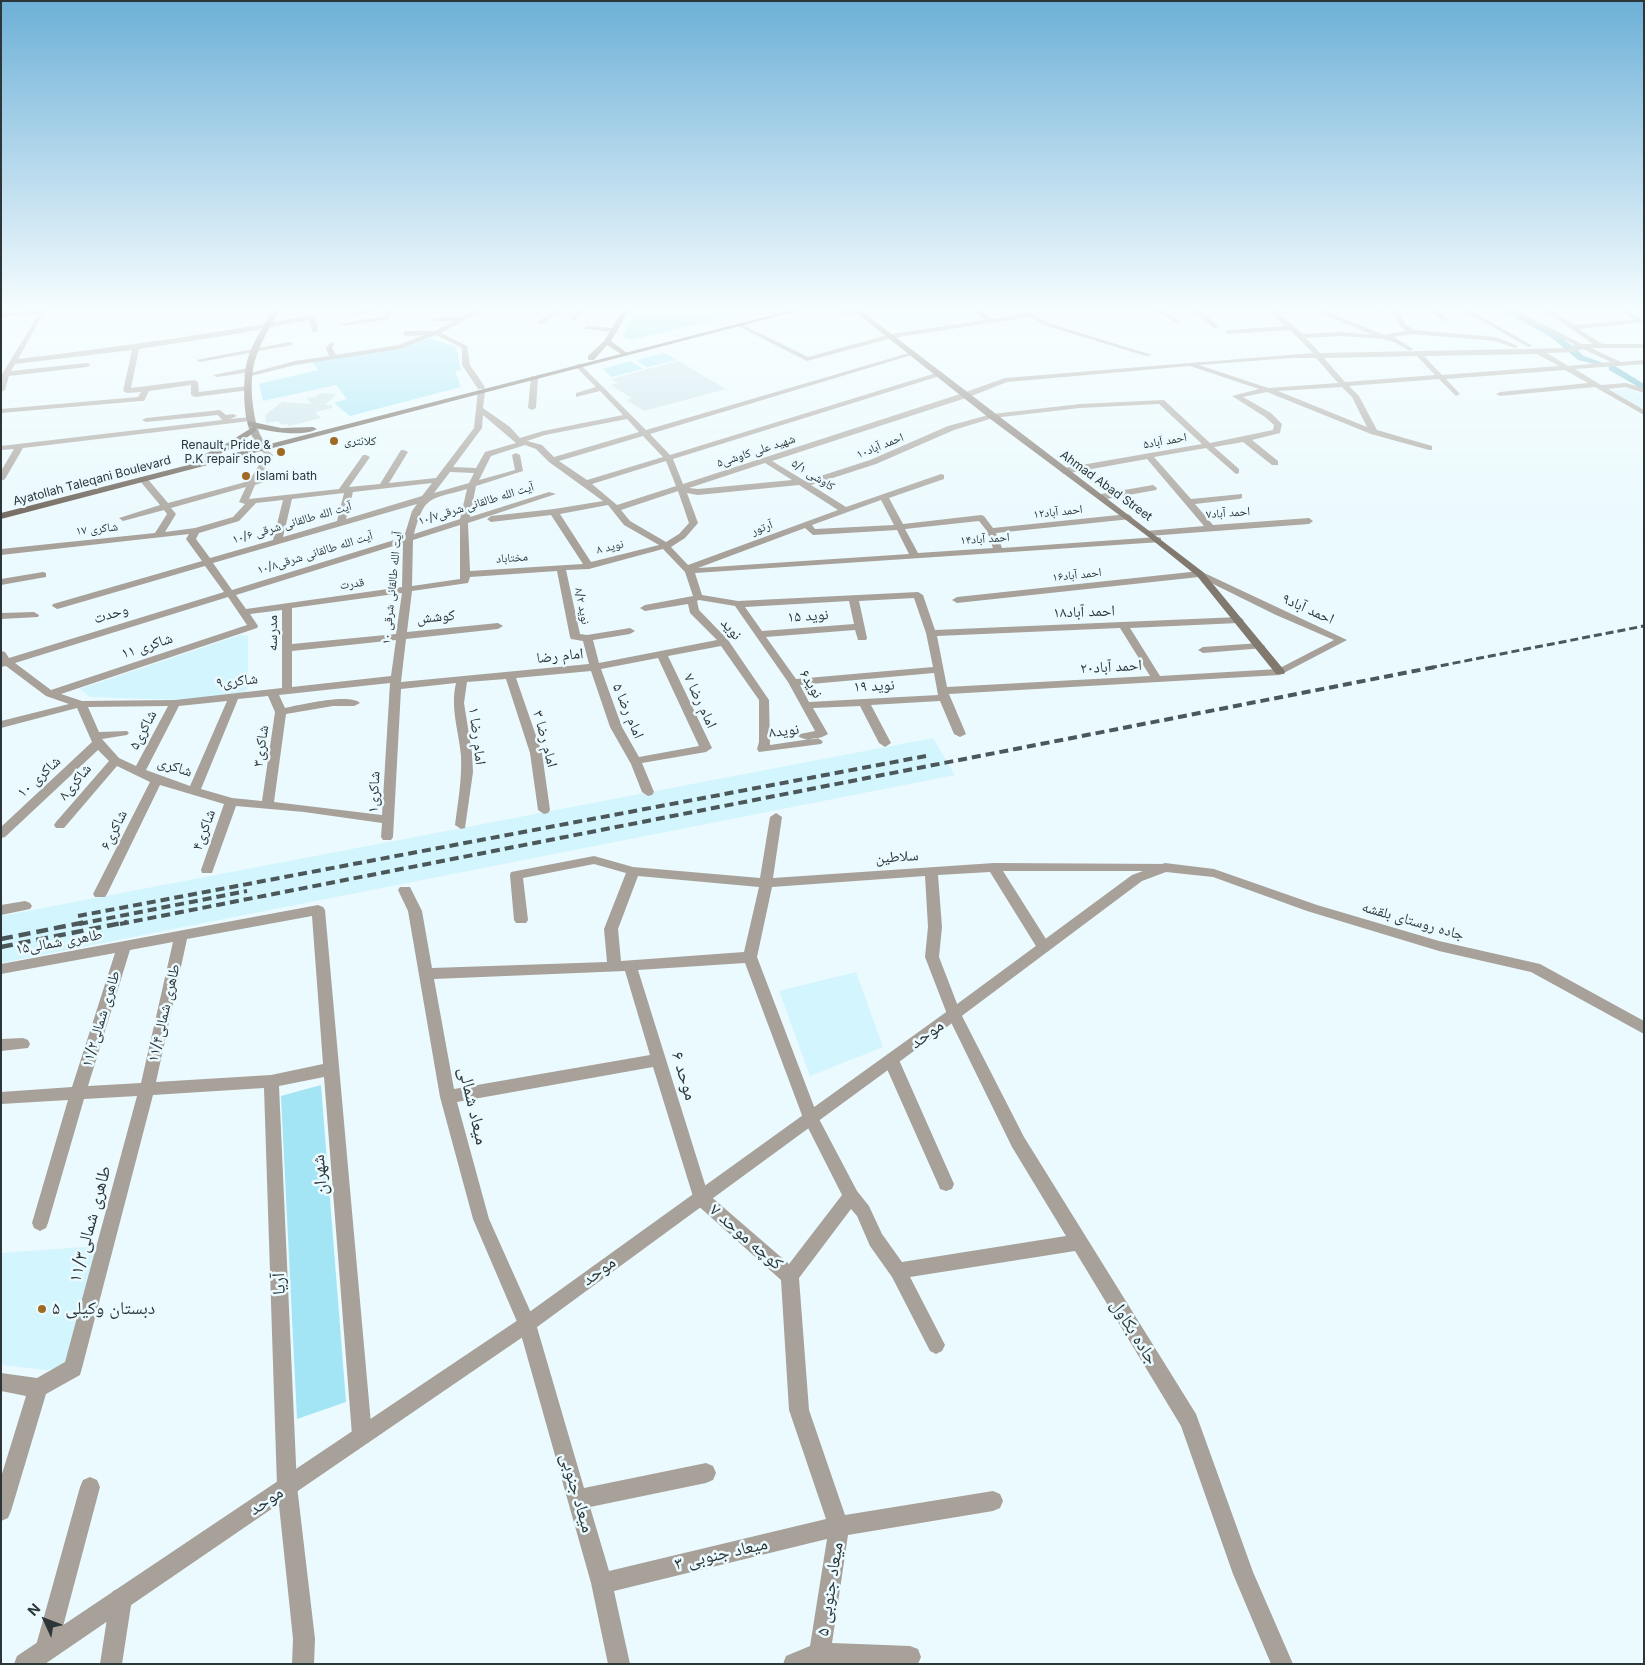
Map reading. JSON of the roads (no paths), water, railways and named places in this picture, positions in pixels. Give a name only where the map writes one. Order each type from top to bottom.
[{"type":"main road","points":[[247,388],[251,421],[262,446]]},
{"type":"main road","name":"Ayatollah Taleqani Boulevard","points":[[1,516],[486,388]]},
{"type":"main road","name":"Ayatollah Taleqani Boulevard","points":[[1,511],[204,458],[262,446],[321,428],[487,388]]},
{"type":"main road","name":"Ahmad Abad Street","points":[[956,388],[1148,532],[1200,574],[1280,672]]},
{"type":"main road","points":[[251,421],[259,427],[280,430],[321,428]]},
{"type":"main road","points":[[204,458],[227,447],[251,421]]},
{"type":"street","points":[[128,388],[127,391],[155,388]]},
{"type":"street","points":[[194,388],[195,395],[247,388]]},
{"type":"street","points":[[532,408],[533,388]]},
{"type":"street","points":[[579,395],[602,388],[669,458],[681,489]]},
{"type":"street","points":[[552,460],[798,388]]},
{"type":"street","points":[[586,483],[897,388]]},
{"type":"street","points":[[966,395],[978,388]]},
{"type":"street","points":[[966,395],[985,388]]},
{"type":"street","points":[[1261,388],[1374,432],[1429,448]]},
{"type":"street","points":[[1268,390],[1303,388]]},
{"type":"street","points":[[1347,388],[1355,396],[1374,432]]},
{"type":"street","points":[[1449,388],[1456,394]]},
{"type":"street","points":[[1500,394],[1576,388]]},
{"type":"street","points":[[1600,388],[1644,413]]},
{"type":"street","points":[[1,411],[141,398],[146,389]]},
{"type":"street","name":"آیت الله طالقانی شرقی ۱۰","points":[[393,749],[400,635],[407,589],[408,538],[416,511],[424,498],[440,480],[478,428],[481,389]]},
{"type":"street","name":"احمد آباد۵","points":[[1064,470],[1261,436],[1277,431],[1278,424],[1268,415],[1236,396],[1268,390]]},
{"type":"street","name":"شهید علی کاوشی۵","points":[[464,522],[612,506],[681,489],[966,395]]},
{"type":"street","name":"احمد آباد۱۰","points":[[681,489],[698,492],[803,483],[873,462],[951,428],[992,416],[1080,406],[1161,402],[1236,471]]},
{"type":"street","name":"نوید","points":[[480,409],[522,442],[539,447],[552,460],[586,483],[612,506],[627,523],[659,540],[688,570],[695,599],[694,611],[724,642],[764,700],[765,742]]},
{"type":"street","points":[[146,420],[220,412],[224,418],[251,421]]},
{"type":"street","points":[[466,578],[464,522],[472,485],[488,454],[543,433],[628,416]]},
{"type":"street","points":[[1,448],[251,421]]},
{"type":"street","points":[[1244,438],[1275,463]]},
{"type":"street","points":[[1,479],[20,446]]},
{"type":"street","points":[[262,446],[268,456],[243,502],[440,480]]},
{"type":"street","points":[[383,486],[404,452]]},
{"type":"street","name":"آیت الله طالقانی شرقی ۱۰/۶","points":[[57,606],[518,471],[516,455]]},
{"type":"street","points":[[1148,455],[1210,527]]},
{"type":"street","points":[[341,522],[346,490],[366,457]]},
{"type":"street","name":"کاوشی ۵/۱","points":[[767,461],[845,510]]},
{"type":"street","points":[[449,468],[480,471]]},
{"type":"street","points":[[123,518],[285,474]]},
{"type":"street","name":"آرتور","points":[[688,570],[806,524],[941,477]]},
{"type":"street","points":[[144,479],[172,514],[158,535]]},
{"type":"street","points":[[1101,498],[1153,488]]},
{"type":"street","name":"نوید ۸","points":[[561,567],[590,566],[664,546],[682,536],[694,524],[681,489]]},
{"type":"street","name":"آیت الله طالقانی شرقی۱۰/۷","points":[[408,538],[552,494]]},
{"type":"street","points":[[1189,502],[1240,496]]},
{"type":"street","points":[[277,542],[288,497]]},
{"type":"street","points":[[884,497],[916,557]]},
{"type":"street","name":"شاکری ۱۷","points":[[1,552],[196,532],[236,519],[252,502]]},
{"type":"street","points":[[554,512],[590,566]]},
{"type":"street","name":"احمد آباد۱۲","points":[[991,531],[1128,517]]},
{"type":"street","points":[[806,524],[812,532],[876,530],[981,518],[991,531],[999,551]]},
{"type":"street","name":"احمد آباد۷","points":[[1148,532],[1309,521]]},
{"type":"street","points":[[196,532],[191,539],[243,612]]},
{"type":"street","name":"آیت الله طالقانی شرقی۱۰/۸","points":[[229,593],[408,538]]},
{"type":"street","name":"احمد آباد۱۴","points":[[688,570],[814,564],[1158,540]]},
{"type":"street","name":"مختاباد","points":[[466,578],[561,567]]},
{"type":"street","name":"نوید ۸/۲","points":[[561,567],[575,638],[587,638]]},
{"type":"street","name":"احمد آباد۱۶","points":[[957,600],[1200,574]]},
{"type":"street","name":"احمد آباد۹","points":[[1200,574],[1280,613],[1342,640],[1280,672]]},
{"type":"street","points":[[1,582],[43,575]]},
{"type":"street","name":"قدرت","points":[[243,612],[407,589],[466,578]]},
{"type":"street","name":"وحدت","points":[[3,660],[229,593]]},
{"type":"street","points":[[646,608],[695,599],[738,604],[918,595],[931,633],[943,694],[960,734]]},
{"type":"street","points":[[853,598],[862,638]]},
{"type":"street","name":"نوید۶","points":[[738,604],[793,682],[822,734],[765,742]]},
{"type":"street","name":"مدرسه","points":[[287,606],[287,691]]},
{"type":"street","name":"شاکری ۱۱","points":[[50,694],[253,626],[243,612]]},
{"type":"street","points":[[1,616],[34,615]]},
{"type":"street","name":"احمد آباد۱۸","points":[[931,633],[1239,620]]},
{"type":"street","points":[[1123,625],[1157,679]]},
{"type":"street","name":"کوشش","points":[[287,648],[498,626]]},
{"type":"street","name":"نوید ۱۵","points":[[759,634],[859,627]]},
{"type":"street","points":[[587,638],[630,631]]},
{"type":"street","name":"امام رضا ۵","points":[[587,638],[595,668],[616,727],[635,761],[648,792]]},
{"type":"street","name":"امام رضا","points":[[396,682],[462,681],[595,668],[724,642]]},
{"type":"street","points":[[1203,650],[1260,646]]},
{"type":"street","name":"امام رضا ۷","points":[[635,761],[706,748],[662,655]]},
{"type":"street","points":[[3,660],[50,694],[81,704]]},
{"type":"street","points":[[793,682],[937,670]]},
{"type":"street","name":"احمد آباد۲۰","points":[[943,694],[1280,672]]},
{"type":"street","name":"امام رضا ۳","points":[[510,676],[536,753],[544,810]]},
{"type":"street","name":"امام رضا ۱","points":[[461,825],[467,765],[457,708],[457,695],[462,681]]},
{"type":"street","name":"شاکری۹","points":[[81,704],[175,703],[272,692],[396,682]]},
{"type":"street","name":"شاکری۳","points":[[268,805],[281,712],[272,692]]},
{"type":"street","name":"نوید ۱۹","points":[[806,705],[864,702],[943,694]]},
{"type":"street","points":[[194,791],[234,697]]},
{"type":"street","points":[[864,702],[884,743]]},
{"type":"street","name":"شاکری۵","points":[[139,772],[175,703]]},
{"type":"street","points":[[281,712],[333,703],[354,703]]},
{"type":"street","points":[[1,725],[81,704]]},
{"type":"street","name":"شاکری","points":[[81,704],[97,739],[115,761],[157,780],[231,802],[388,820]]},
{"type":"street","points":[[97,739],[123,734]]},
{"type":"street","name":"شاکری ۱۰","points":[[1,834],[97,739]]},
{"type":"street","name":"نوید۸","points":[[765,742],[763,749],[817,742]]},
{"type":"street","name":"شاکری۱","points":[[387,837],[393,749]]},
{"type":"street","name":"شاکری۸","points":[[60,825],[115,761]]},
{"type":"street","name":"شاکری۶","points":[[100,894],[157,780]]},
{"type":"street","name":"شاکری۴","points":[[207,870],[231,802]]},
{"type":"street","points":[[776,817],[766,883],[750,958],[811,1118],[851,1196],[863,1211],[876,1240],[898,1271],[936,1345]]},
{"type":"street","name":"سلاطین","points":[[521,920],[516,875],[594,860],[633,871],[766,883],[994,867],[1164,867]]},
{"type":"street","points":[[994,867],[1044,947]]},
{"type":"street","name":"موحد","points":[[24,1664],[527,1324],[954,1014],[1137,878],[1164,867]]},
{"type":"street","name":"جاده روستای بلقشه","points":[[1164,867],[1214,874],[1312,908],[1439,946],[1536,968],[1644,1028]]},
{"type":"street","name":"جاده بکاول","points":[[931,870],[935,927],[932,957],[954,1014],[1018,1142],[1189,1421],[1243,1574],[1282,1664]]},
{"type":"street","points":[[614,967],[612,929],[633,871]]},
{"type":"street","name":"میعاد شمالی","points":[[405,890],[415,911],[448,1098],[481,1218],[527,1324]]},
{"type":"street","points":[[1,910],[25,906]]},
{"type":"street","name":"طاهری شمالی۱۵","points":[[1,969],[318,910]]},
{"type":"street","name":"شهران","points":[[318,910],[362,1436]]},
{"type":"street","name":"طاهری شمالی۱۱/۴","points":[[147,1089],[181,936]]},
{"type":"street","name":"طاهری شمالی۱۱/۲","points":[[40,1223],[78,1092],[124,947]]},
{"type":"street","points":[[427,974],[614,967],[750,958]]},
{"type":"street","name":"موحد ۶","points":[[630,966],[701,1198]]},
{"type":"street","points":[[1,1045],[23,1044]]},
{"type":"street","points":[[448,1098],[659,1060]]},
{"type":"street","points":[[891,1060],[946,1184]]},
{"type":"street","points":[[1,1098],[271,1081],[331,1069]]},
{"type":"street","name":"آریا","points":[[271,1081],[287,1486],[304,1639],[303,1664]]},
{"type":"street","name":"طاهری شمالی۱۱/۳","points":[[38,1388],[73,1368],[147,1089]]},
{"type":"street","points":[[839,1526],[799,1410],[790,1276],[851,1196]]},
{"type":"street","name":"کوچه موحد ۷","points":[[701,1198],[790,1276]]},
{"type":"street","points":[[898,1271],[1079,1242]]},
{"type":"street","name":"میعاد جنوبی","points":[[527,1324],[602,1583],[618,1664]]},
{"type":"street","points":[[1,1382],[38,1388],[1,1511]]},
{"type":"street","points":[[579,1499],[706,1473]]},
{"type":"street","points":[[46,1650],[90,1487]]},
{"type":"street","name":"میعاد جنوبی ۳","points":[[602,1583],[839,1526],[993,1501]]},
{"type":"street","name":"میعاد جنوبی ۵","points":[[794,1664],[820,1653],[839,1526]]},
{"type":"street","points":[[111,1664],[121,1599]]},
{"type":"street","points":[[820,1653],[910,1657]]},
{"type":"railway","points":[[1429,668],[1644,626]]},
{"type":"railway","points":[[120,924],[1435,667]]},
{"type":"railway","points":[[78,916],[926,756]]},
{"type":"railway","points":[[79,924],[247,891]]},
{"type":"railway","points":[[1,939],[86,922]]},
{"type":"railway","points":[[1,947],[127,922]]},
{"type":"place","name":"کلانتری","points":[[334,441]]},
{"type":"place","name":"Renault, Pride & P.K repair shop","points":[[281,452]]},
{"type":"place","name":"Islami bath","points":[[246,476]]},
{"type":"place","name":"دبستان وکیلی ۵","points":[[42,1309]]}]
